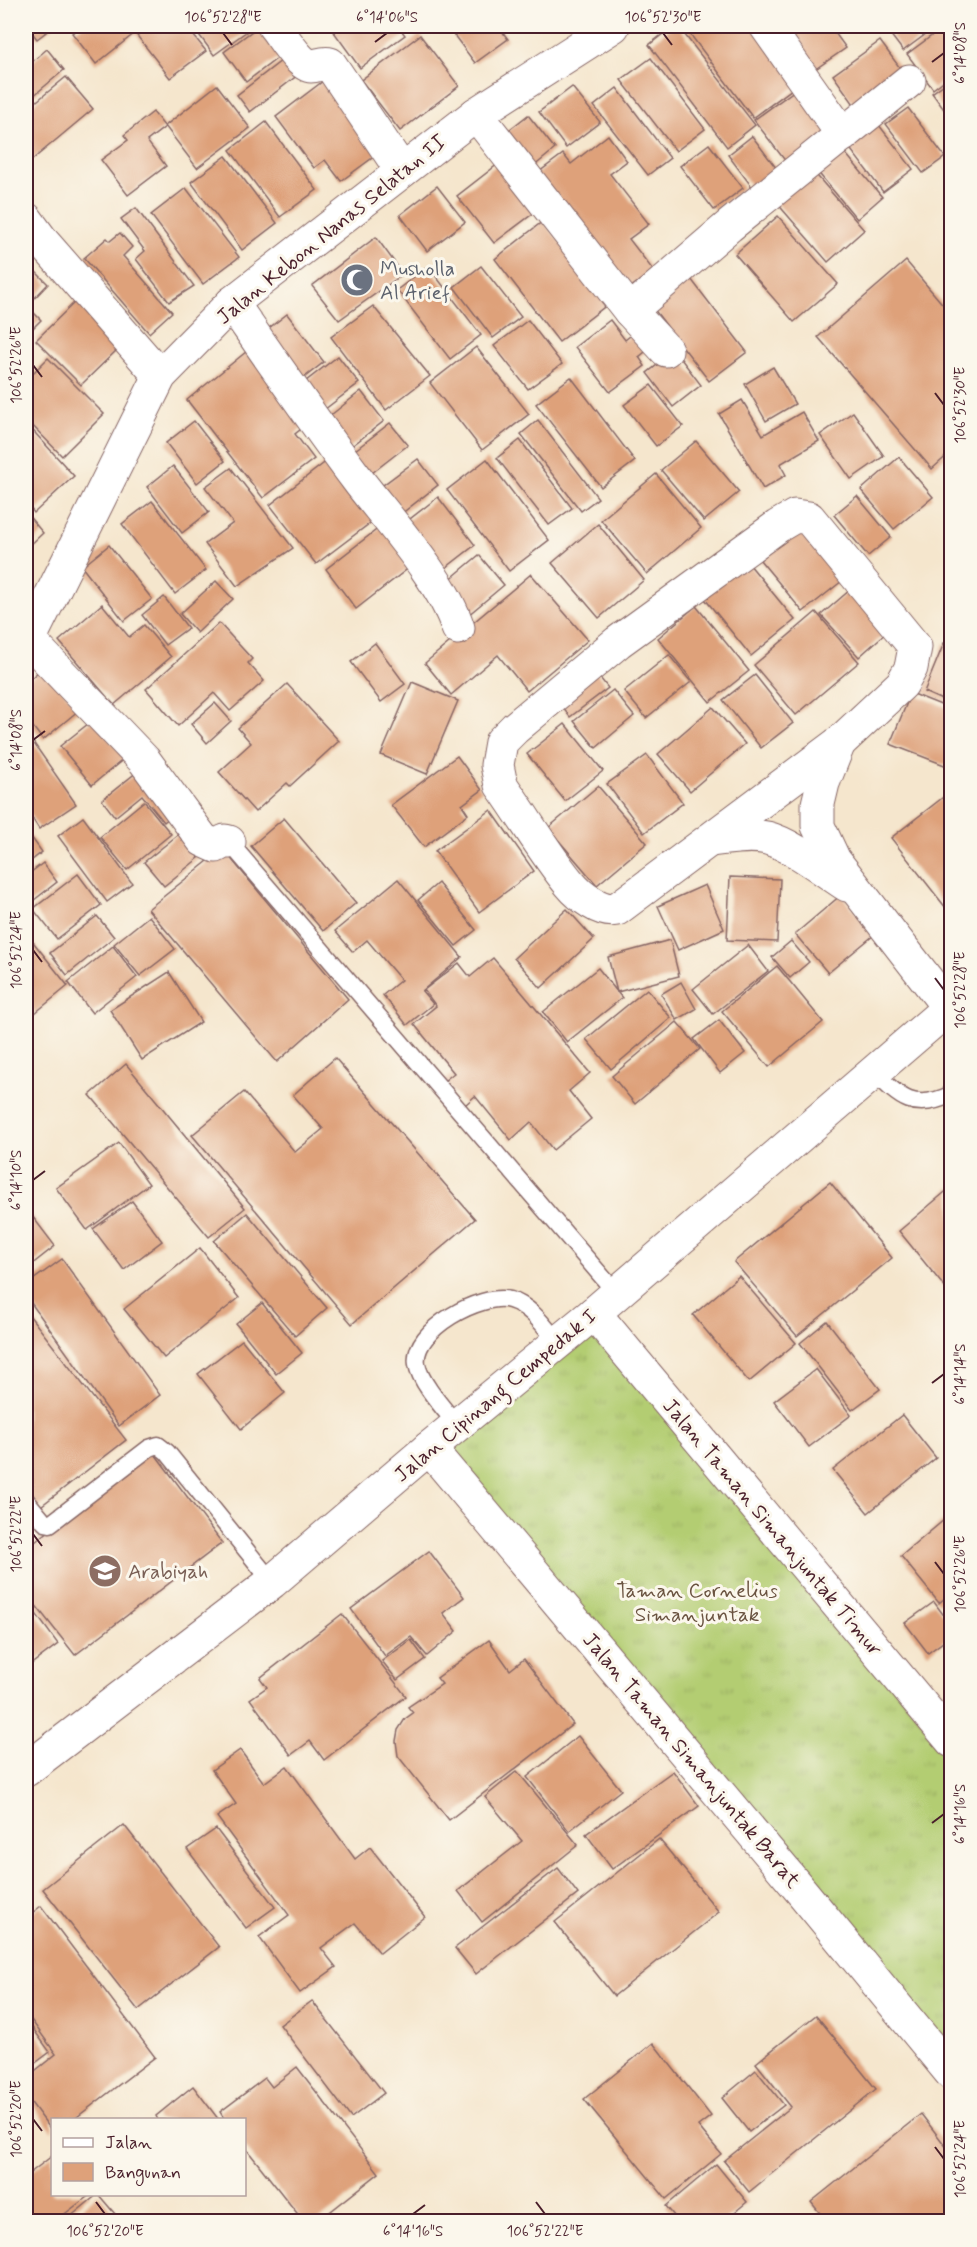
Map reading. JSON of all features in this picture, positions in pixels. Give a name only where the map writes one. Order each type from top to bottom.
[{"type":"street","points":[[274,26],[301,61],[311,66],[325,62],[330,64],[402,171]]},
{"type":"street","name":"Jalan Kebon Nanas Selatan II","points":[[27,641],[160,376],[232,303],[402,171],[476,114],[614,26]]},
{"type":"street","points":[[766,26],[843,135]]},
{"type":"street","points":[[630,311],[729,226],[909,81]]},
{"type":"street","points":[[476,114],[630,311],[666,350]]},
{"type":"street","points":[[26,219],[43,242],[160,376]]},
{"type":"street","points":[[232,303],[330,442],[433,579],[458,628]]},
{"type":"street","points":[[795,516],[809,518],[915,647],[911,668],[902,684],[839,743],[617,909],[609,911],[598,907],[571,886],[501,785],[497,765],[501,742],[515,728],[618,642],[795,516]]},
{"type":"street","points":[[27,641],[144,760],[203,840],[216,846],[225,841],[230,842]]},
{"type":"street","points":[[839,743],[823,783],[818,804],[818,826],[834,860],[950,1006]]},
{"type":"street","points":[[711,840],[766,838],[783,844],[859,892]]},
{"type":"street","name":"Jalan Cipinang Cempedak I","points":[[26,1770],[272,1582],[429,1448],[558,1343],[950,1006]]},
{"type":"street","name":"Jalan Taman Simanjuntak Timur","points":[[605,1303],[951,1742]]},
{"type":"street","name":"Jalan Taman Simanjuntak Barat","points":[[429,1448],[802,1892],[951,2074]]},
{"type":"lane","points":[[230,842],[605,1303]]},
{"type":"lane","points":[[874,1072],[905,1100],[919,1104],[933,1102],[951,1094]]},
{"type":"lane","points":[[457,1425],[422,1378],[416,1363],[423,1341],[443,1321],[481,1303],[510,1300],[535,1316],[558,1343]]},
{"type":"lane","points":[[26,1500],[45,1523],[50,1524],[150,1448],[158,1445],[167,1452],[272,1582]]},
{"type":"green space","name":"Taman Cornelius Simanjuntak","points":[[594,1322],[951,1757],[951,2066],[442,1447]]},
{"type":"building","points":[[27,26],[54,26],[37,39]]},
{"type":"building","points":[[82,26],[186,26],[206,51],[170,78],[135,33],[96,64],[72,33]]},
{"type":"building","points":[[197,26],[254,26],[214,55],[194,28]]},
{"type":"building","points":[[259,26],[288,50],[246,82],[224,52]]},
{"type":"building","points":[[342,26],[398,26],[405,35],[360,68],[334,32]]},
{"type":"building","points":[[447,26],[498,26],[508,39],[475,63]]},
{"type":"building","points":[[673,26],[678,26],[755,125],[727,147],[649,45]]},
{"type":"building","points":[[684,26],[756,26],[800,83],[753,118]]},
{"type":"building","points":[[782,26],[830,26],[846,48],[814,70]]},
{"type":"building","points":[[884,26],[937,26],[903,51]]},
{"type":"building","points":[[945,26],[951,26],[951,75],[933,89],[907,54]]},
{"type":"building","points":[[420,35],[459,86],[400,131],[361,80]]},
{"type":"building","points":[[880,41],[903,72],[856,107],[833,75]]},
{"type":"building","points":[[47,49],[64,70],[26,102],[26,67]]},
{"type":"building","points":[[290,54],[303,71],[250,112],[237,95]]},
{"type":"building","points":[[651,58],[705,129],[676,151],[621,80]]},
{"type":"building","points":[[331,75],[383,150],[341,181],[325,160],[314,168],[276,117]]},
{"type":"building","points":[[66,77],[93,109],[32,160],[27,153],[26,155],[26,110]]},
{"type":"building","points":[[951,79],[951,119],[932,93]]},
{"type":"building","points":[[217,85],[250,128],[197,168],[165,126]]},
{"type":"building","points":[[572,87],[600,122],[566,148],[539,112]]},
{"type":"building","points":[[617,88],[670,158],[648,175],[594,106]]},
{"type":"building","points":[[798,88],[832,135],[790,167],[754,120]]},
{"type":"building","points":[[908,108],[945,157],[923,173],[886,124]]},
{"type":"building","points":[[153,112],[165,127],[147,141],[166,166],[128,195],[101,160],[128,140],[124,135]]},
{"type":"building","points":[[528,115],[555,149],[527,172],[500,137]]},
{"type":"building","points":[[872,116],[913,169],[883,192],[842,138]]},
{"type":"building","points":[[266,122],[317,190],[280,217],[230,150]]},
{"type":"building","points":[[608,135],[627,161],[610,174],[649,224],[629,239],[653,270],[621,295],[531,178],[563,154],[571,164]]},
{"type":"building","points":[[752,136],[777,169],[752,187],[728,155]]},
{"type":"building","points":[[709,144],[743,188],[714,210],[680,166]]},
{"type":"building","points":[[841,148],[882,197],[857,219],[816,170]]},
{"type":"building","points":[[226,156],[277,223],[242,250],[191,182]]},
{"type":"building","points":[[498,164],[535,212],[494,243],[457,196]]},
{"type":"building","points":[[812,170],[864,230],[828,262],[776,202]]},
{"type":"building","points":[[437,186],[465,222],[427,251],[400,215]]},
{"type":"building","points":[[186,188],[239,257],[203,284],[151,215]]},
{"type":"building","points":[[136,208],[194,286],[169,302],[136,259],[145,251],[121,219]]},
{"type":"building","points":[[778,216],[838,284],[794,322],[735,254]]},
{"type":"building","points":[[543,221],[608,304],[559,342],[495,259]]},
{"type":"building","points":[[120,233],[132,247],[123,256],[172,312],[149,333],[84,258],[107,238],[110,241]]},
{"type":"building","name":"Musholla Al Arief","points":[[376,237],[403,274],[339,320],[312,286]]},
{"type":"building","points":[[906,261],[951,314],[951,452],[932,469],[818,337]]},
{"type":"building","points":[[27,263],[48,284],[27,306],[41,320],[26,335]]},
{"type":"building","points":[[428,266],[481,335],[450,359],[397,290]]},
{"type":"building","points":[[481,266],[521,317],[493,338],[454,287]]},
{"type":"building","points":[[691,279],[747,352],[709,381],[653,308]]},
{"type":"building","points":[[76,301],[121,346],[81,385],[36,340]]},
{"type":"building","points":[[373,306],[430,376],[386,410],[331,337]]},
{"type":"building","points":[[287,314],[324,362],[301,380],[264,332]]},
{"type":"building","points":[[528,320],[562,364],[528,389],[494,346]]},
{"type":"building","points":[[610,320],[625,340],[641,327],[655,344],[639,357],[645,366],[610,392],[575,347]]},
{"type":"building","points":[[252,347],[310,422],[295,434],[314,459],[263,498],[187,400]]},
{"type":"building","points":[[476,347],[529,414],[482,450],[430,383]]},
{"type":"building","points":[[675,351],[701,385],[673,407],[647,373]]},
{"type":"building","points":[[338,356],[359,383],[316,416],[296,389]]},
{"type":"building","points":[[48,358],[104,414],[62,456],[26,419],[26,380]]},
{"type":"building","points":[[773,367],[795,404],[766,421],[745,384]]},
{"type":"building","points":[[571,377],[635,461],[601,487],[536,404]]},
{"type":"building","points":[[651,385],[683,426],[656,446],[624,405]]},
{"type":"building","points":[[361,391],[384,421],[344,452],[321,423]]},
{"type":"building","points":[[742,400],[763,435],[802,412],[819,441],[780,464],[786,475],[763,489],[719,414]]},
{"type":"building","points":[[853,412],[884,456],[851,479],[820,435]]},
{"type":"building","points":[[538,420],[598,498],[581,511],[521,434]]},
{"type":"building","points":[[194,421],[225,461],[197,483],[166,443]]},
{"type":"building","points":[[26,423],[74,476],[34,513],[26,503]]},
{"type":"building","points":[[390,423],[408,445],[368,476],[350,454]]},
{"type":"building","points":[[520,440],[572,508],[549,525],[497,458]]},
{"type":"building","points":[[696,441],[739,492],[704,521],[661,470]]},
{"type":"building","points":[[332,457],[378,517],[316,564],[270,505]]},
{"type":"building","points":[[899,457],[933,497],[894,529],[861,490]]},
{"type":"building","points":[[418,459],[438,485],[396,518],[375,491]]},
{"type":"building","points":[[487,459],[549,540],[509,571],[447,490]]},
{"type":"building","points":[[173,466],[209,512],[182,533],[147,487]]},
{"type":"building","points":[[231,468],[293,548],[237,586],[205,544],[233,523],[205,487]]},
{"type":"building","points":[[656,474],[701,528],[647,574],[601,520]]},
{"type":"building","points":[[857,496],[891,537],[868,556],[834,515]]},
{"type":"building","points":[[438,497],[475,545],[438,574],[401,526]]},
{"type":"building","points":[[152,501],[206,570],[175,594],[122,524]]},
{"type":"building","points":[[26,513],[43,533],[26,549]]},
{"type":"building","points":[[384,524],[415,563],[356,609],[326,569]]},
{"type":"building","points":[[598,524],[644,580],[599,618],[552,563]]},
{"type":"building","points":[[804,524],[847,577],[803,612],[760,560]]},
{"type":"building","points":[[109,545],[152,599],[124,621],[82,567]]},
{"type":"building","points":[[479,555],[504,585],[467,616],[442,586]]},
{"type":"building","points":[[745,559],[795,620],[751,656],[701,594]]},
{"type":"building","points":[[531,574],[588,640],[527,691],[498,655],[451,695],[425,663]]},
{"type":"building","points":[[216,581],[233,599],[197,633],[180,614]]},
{"type":"building","points":[[851,589],[888,631],[859,657],[821,615]]},
{"type":"building","points":[[164,597],[188,628],[165,645],[142,615]]},
{"type":"building","points":[[102,604],[129,637],[144,625],[171,657],[114,705],[59,641]]},
{"type":"building","points":[[696,606],[749,671],[710,702],[658,638]]},
{"type":"building","points":[[816,612],[859,662],[796,715],[754,665]]},
{"type":"building","points":[[219,623],[252,659],[248,663],[264,681],[230,711],[214,693],[178,726],[146,689]]},
{"type":"building","points":[[375,643],[405,684],[381,702],[351,662]]},
{"type":"building","points":[[944,643],[951,646],[951,704],[924,692]]},
{"type":"building","points":[[669,655],[691,682],[646,718],[624,691]]},
{"type":"building","points":[[44,667],[79,710],[43,740],[26,718],[26,682]]},
{"type":"building","points":[[593,669],[608,688],[570,717],[555,698]]},
{"type":"building","points":[[755,675],[793,723],[761,748],[723,700]]},
{"type":"building","points":[[412,682],[458,701],[427,774],[381,755]]},
{"type":"building","points":[[287,684],[339,741],[290,786],[287,783],[255,812],[219,772],[251,743],[238,728]]},
{"type":"building","points":[[613,690],[634,716],[596,748],[574,721]]},
{"type":"building","points":[[911,693],[951,709],[951,755],[947,766],[890,744]]},
{"type":"building","points":[[215,703],[231,721],[207,743],[191,724]]},
{"type":"building","points":[[713,707],[745,744],[690,791],[658,754]]},
{"type":"building","points":[[93,720],[125,758],[92,785],[60,746]]},
{"type":"building","points":[[565,724],[603,771],[565,801],[527,754]]},
{"type":"building","points":[[26,732],[76,804],[39,829],[26,809]]},
{"type":"building","points":[[647,755],[683,803],[644,833],[607,784]]},
{"type":"building","points":[[457,756],[482,790],[462,805],[468,814],[424,847],[391,805]]},
{"type":"building","points":[[137,772],[178,810],[164,822],[142,795],[115,817],[102,800]]},
{"type":"building","points":[[598,786],[647,843],[597,885],[548,828]]},
{"type":"building","points":[[946,795],[951,802],[950,913],[891,838]]},
{"type":"building","points":[[144,801],[171,834],[127,870],[100,837]]},
{"type":"building","points":[[491,810],[534,871],[479,912],[435,851]]},
{"type":"building","points":[[83,817],[132,883],[107,902],[58,836]]},
{"type":"building","points":[[284,818],[356,903],[323,931],[251,846]]},
{"type":"building","points":[[26,830],[42,852],[26,865]]},
{"type":"building","points":[[179,834],[199,858],[164,886],[144,862]]},
{"type":"building","points":[[223,849],[348,999],[277,1062],[148,909]]},
{"type":"building","points":[[43,863],[57,882],[29,904],[26,899],[26,876]]},
{"type":"building","points":[[78,874],[101,905],[57,939],[33,909]]},
{"type":"building","points":[[730,877],[780,879],[777,942],[727,940]]},
{"type":"building","points":[[398,879],[462,957],[422,991],[433,1004],[407,1025],[383,995],[401,980],[367,940],[353,952],[335,931]]},
{"type":"building","points":[[438,883],[476,930],[456,946],[418,900]]},
{"type":"building","points":[[705,885],[724,929],[678,950],[658,906]]},
{"type":"building","points":[[841,895],[874,935],[828,973],[795,934]]},
{"type":"building","points":[[567,909],[594,939],[541,988],[514,958]]},
{"type":"building","points":[[97,916],[114,937],[67,975],[50,953]]},
{"type":"building","points":[[149,916],[175,949],[140,976],[114,944]]},
{"type":"building","points":[[26,933],[68,986],[35,1013],[26,1001]]},
{"type":"building","points":[[670,940],[679,976],[617,992],[608,957]]},
{"type":"building","points":[[791,941],[809,962],[790,978],[772,957]]},
{"type":"building","points":[[748,945],[768,971],[713,1014],[693,989]]},
{"type":"building","points":[[113,946],[137,977],[92,1013],[68,982]]},
{"type":"building","points":[[493,958],[590,1073],[569,1091],[591,1119],[553,1150],[531,1122],[511,1140],[475,1096],[465,1105],[444,1081],[454,1073],[414,1024],[436,1006],[424,990],[459,963],[470,977]]},
{"type":"building","points":[[777,966],[823,1022],[769,1067],[722,1011]]},
{"type":"building","points":[[598,968],[622,998],[567,1042],[543,1012]]},
{"type":"building","points":[[169,972],[201,1022],[142,1060],[110,1010]]},
{"type":"building","points":[[681,982],[696,1009],[677,1020],[661,994]]},
{"type":"building","points":[[647,989],[671,1018],[611,1069],[586,1039]]},
{"type":"building","points":[[719,1020],[745,1053],[720,1073],[694,1039]]},
{"type":"building","points":[[677,1022],[700,1049],[635,1104],[612,1076]]},
{"type":"building","points":[[335,1058],[475,1219],[352,1324],[192,1135],[244,1092],[295,1152],[323,1129],[293,1095]]},
{"type":"building","points":[[126,1064],[245,1208],[209,1237],[90,1095]]},
{"type":"building","points":[[119,1143],[149,1184],[87,1230],[56,1188]]},
{"type":"building","points":[[830,1182],[892,1258],[797,1336],[734,1262]]},
{"type":"building","points":[[951,1187],[951,1295],[899,1231]]},
{"type":"building","points":[[132,1201],[162,1241],[124,1270],[93,1229]]},
{"type":"building","points":[[26,1208],[55,1246],[26,1269]]},
{"type":"building","points":[[247,1213],[327,1308],[295,1336],[214,1241]]},
{"type":"building","points":[[200,1248],[239,1298],[164,1358],[124,1309]]},
{"type":"building","points":[[62,1259],[160,1395],[119,1426],[26,1296],[26,1285]]},
{"type":"building","points":[[739,1276],[796,1343],[749,1382],[693,1315]]},
{"type":"building","points":[[262,1303],[302,1353],[276,1374],[236,1324]]},
{"type":"building","points":[[26,1311],[126,1440],[37,1509],[26,1494]]},
{"type":"building","points":[[827,1321],[880,1389],[852,1410],[800,1343]]},
{"type":"building","points":[[242,1340],[285,1393],[241,1429],[198,1374]]},
{"type":"building","points":[[816,1369],[851,1415],[809,1447],[774,1401]]},
{"type":"building","points":[[902,1415],[936,1458],[868,1513],[833,1470]]},
{"type":"building","name":"Arabiyah","points":[[152,1450],[222,1543],[75,1655],[26,1593],[26,1549]]},
{"type":"building","points":[[951,1514],[951,1593],[939,1603],[901,1556]]},
{"type":"building","points":[[429,1551],[464,1597],[443,1613],[457,1631],[427,1656],[411,1637],[385,1656],[351,1609]]},
{"type":"building","points":[[26,1600],[58,1644],[26,1668]]},
{"type":"building","points":[[934,1602],[951,1625],[951,1636],[928,1653],[905,1623]]},
{"type":"building","points":[[342,1614],[406,1696],[324,1760],[310,1741],[291,1755],[250,1699],[267,1687],[260,1678]]},
{"type":"building","points":[[411,1640],[425,1659],[397,1680],[382,1661]]},
{"type":"building","points":[[489,1640],[510,1670],[524,1659],[573,1724],[449,1820],[398,1756],[396,1741],[398,1730],[405,1719],[413,1713],[408,1707],[442,1684],[437,1678]]},
{"type":"building","points":[[578,1736],[621,1790],[569,1831],[527,1777]]},
{"type":"building","points":[[240,1750],[264,1783],[287,1766],[355,1859],[370,1847],[425,1917],[380,1953],[355,1923],[321,1948],[336,1967],[300,1993],[259,1937],[289,1915],[217,1817],[236,1804],[212,1770]]},
{"type":"building","points":[[517,1771],[578,1845],[482,1922],[458,1891],[522,1841],[485,1797]]},
{"type":"building","points":[[673,1771],[699,1806],[612,1869],[586,1834]]},
{"type":"building","points":[[124,1825],[219,1947],[138,2010],[43,1889]]},
{"type":"building","points":[[216,1829],[275,1907],[246,1928],[187,1849]]},
{"type":"building","points":[[659,1839],[719,1912],[614,1996],[555,1922]]},
{"type":"building","points":[[558,1868],[578,1894],[476,1974],[455,1948]]},
{"type":"building","points":[[41,1906],[155,2057],[76,2118],[51,2118],[51,2130],[26,2096],[26,2078],[56,2054],[26,2013],[26,1918]]},
{"type":"building","points":[[312,2001],[384,2093],[351,2118],[280,2025]]},
{"type":"building","points":[[816,2015],[876,2089],[749,2192],[724,2161],[791,2107],[756,2063]]},
{"type":"building","points":[[26,2019],[50,2052],[26,2070]]},
{"type":"building","points":[[653,2043],[711,2116],[698,2126],[721,2154],[666,2199],[584,2099]]},
{"type":"building","points":[[297,2067],[379,2173],[317,2222],[304,2222],[246,2149],[246,2118],[224,2118],[220,2112],[265,2078],[272,2087]]},
{"type":"building","points":[[756,2070],[784,2105],[749,2132],[722,2098]]},
{"type":"building","points":[[193,2086],[217,2118],[157,2118],[156,2116]]},
{"type":"building","points":[[921,2114],[951,2153],[951,2209],[936,2222],[827,2222],[811,2202]]},
{"type":"building","points":[[51,2157],[51,2196],[88,2196],[54,2222],[31,2222],[26,2214],[26,2176]]},
{"type":"building","points":[[716,2164],[747,2202],[723,2222],[679,2222],[666,2206]]},
{"type":"building","points":[[96,2196],[100,2196],[115,2214],[106,2222],[64,2222]]},
{"type":"place","name":"Musholla Al Arief","points":[[357,280]]},
{"type":"place","name":"Arabiyah","points":[[105,1571]]}]
